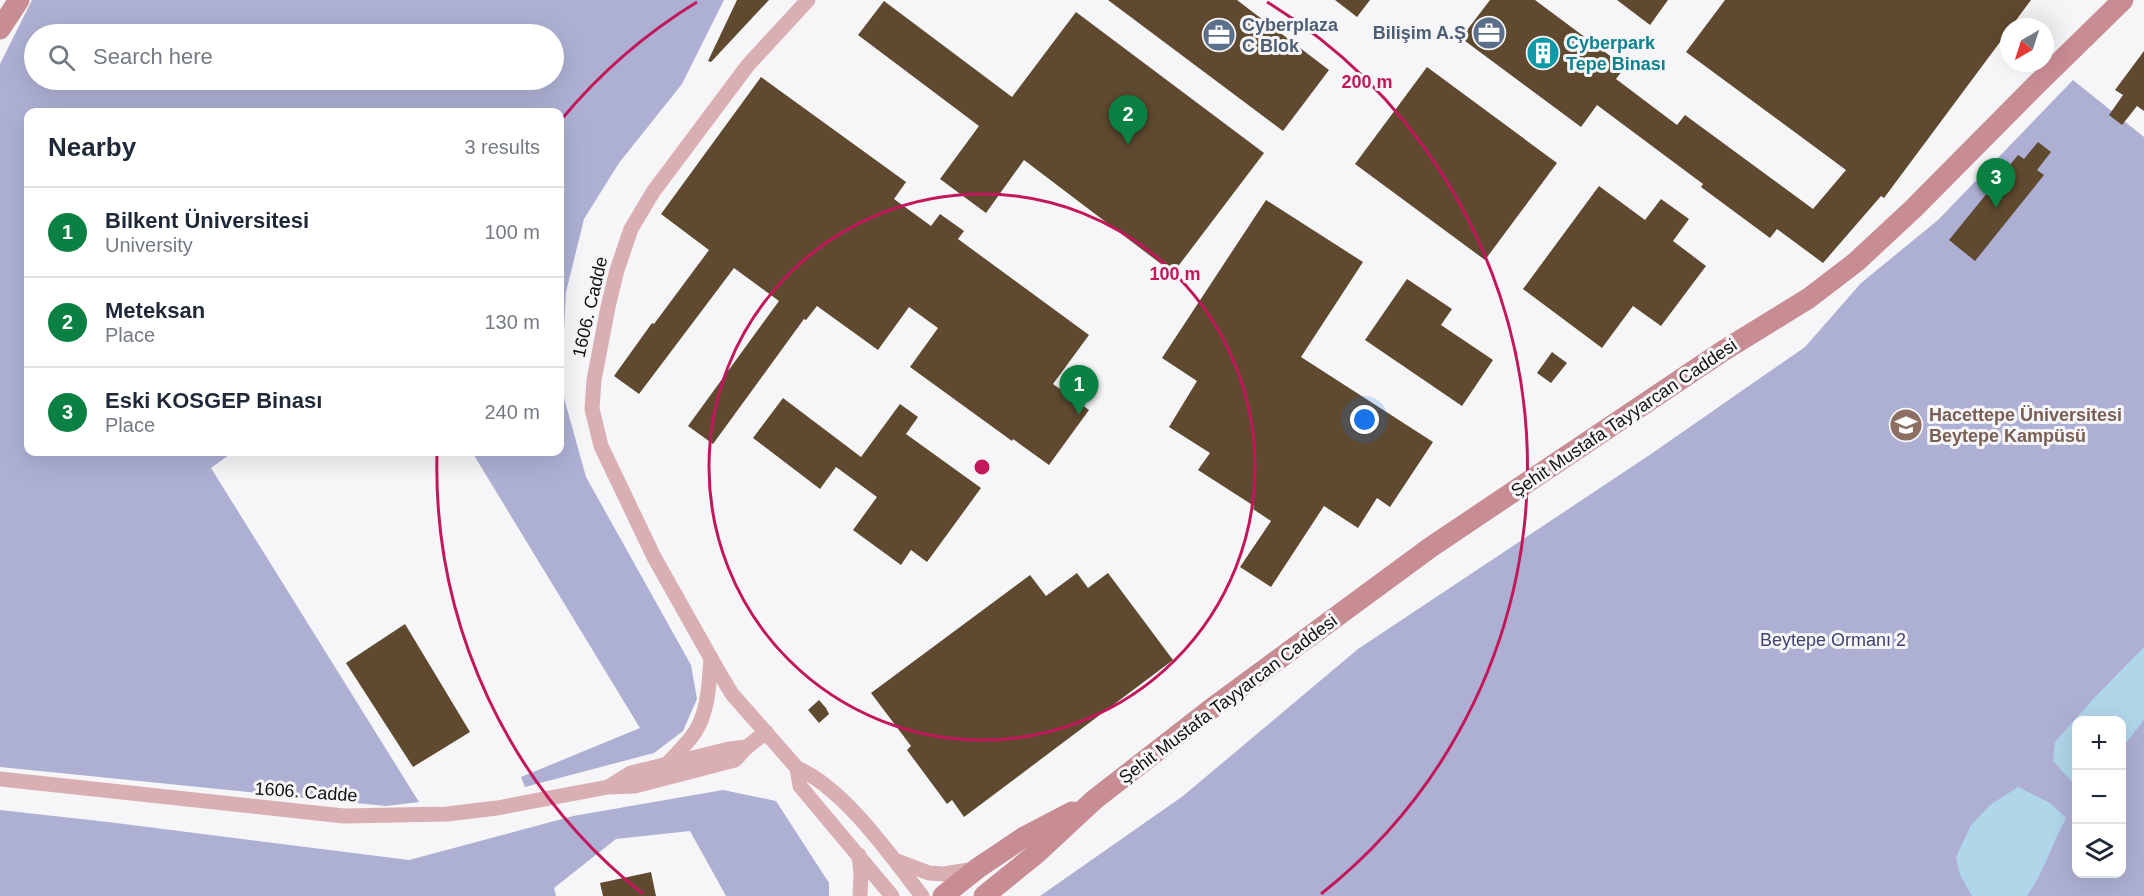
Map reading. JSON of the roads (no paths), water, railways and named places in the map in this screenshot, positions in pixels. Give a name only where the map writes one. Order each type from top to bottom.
[{"type":"main road","points":[[0,29],[19,0]]},
{"type":"main road","name":"Şehit Mustafa Tayyarcan Caddesi","points":[[984,896],[1037,853],[1094,800],[1252,678],[1431,548],[1705,364],[1809,298],[1856,262],[1913,209],[2123,0]]},
{"type":"main road","name":"Şehit Mustafa Tayyarcan Caddesi","points":[[943,896],[1023,837],[1094,800]]},
{"type":"street","name":"1606. Cadde","points":[[0,779],[344,816],[447,814],[497,808],[608,787],[635,786],[735,760],[766,732],[732,694],[654,557],[601,446],[592,409],[594,380],[617,270],[631,228],[653,192],[748,65],[808,0]]},
{"type":"street","points":[[667,764],[694,733],[702,720],[708,695],[711,657]]},
{"type":"street","points":[[766,732],[796,768],[800,786],[892,896]]},
{"type":"street","name":"1606. Cadde","points":[[608,787],[631,773],[729,749],[747,747]]},
{"type":"street","points":[[796,768],[811,774],[823,783],[865,825],[922,896]]},
{"type":"street","points":[[859,855],[860,896]]},
{"type":"street","points":[[894,860],[929,873],[978,868]]},
{"type":"place","name":"Bilişim A.Ş","points":[[1489,33]]},
{"type":"place","name":"Cyberplaza C Blok","points":[[1219,35]]},
{"type":"place","name":"Cyberpark Tepe Binası","points":[[1543,53]]},
{"type":"place","name":"Meteksan","points":[[1128,145]]},
{"type":"place","name":"Eski KOSGEP Binası","points":[[1996,208]]},
{"type":"place","name":"Bilkent Üniversitesi","points":[[1079,415]]},
{"type":"place","name":"Hacettepe Üniversitesi Beytepe Kampüsü","points":[[1906,425]]},
{"type":"park label","name":"Beytepe Ormanı 2","points":[[1833,640]]}]
